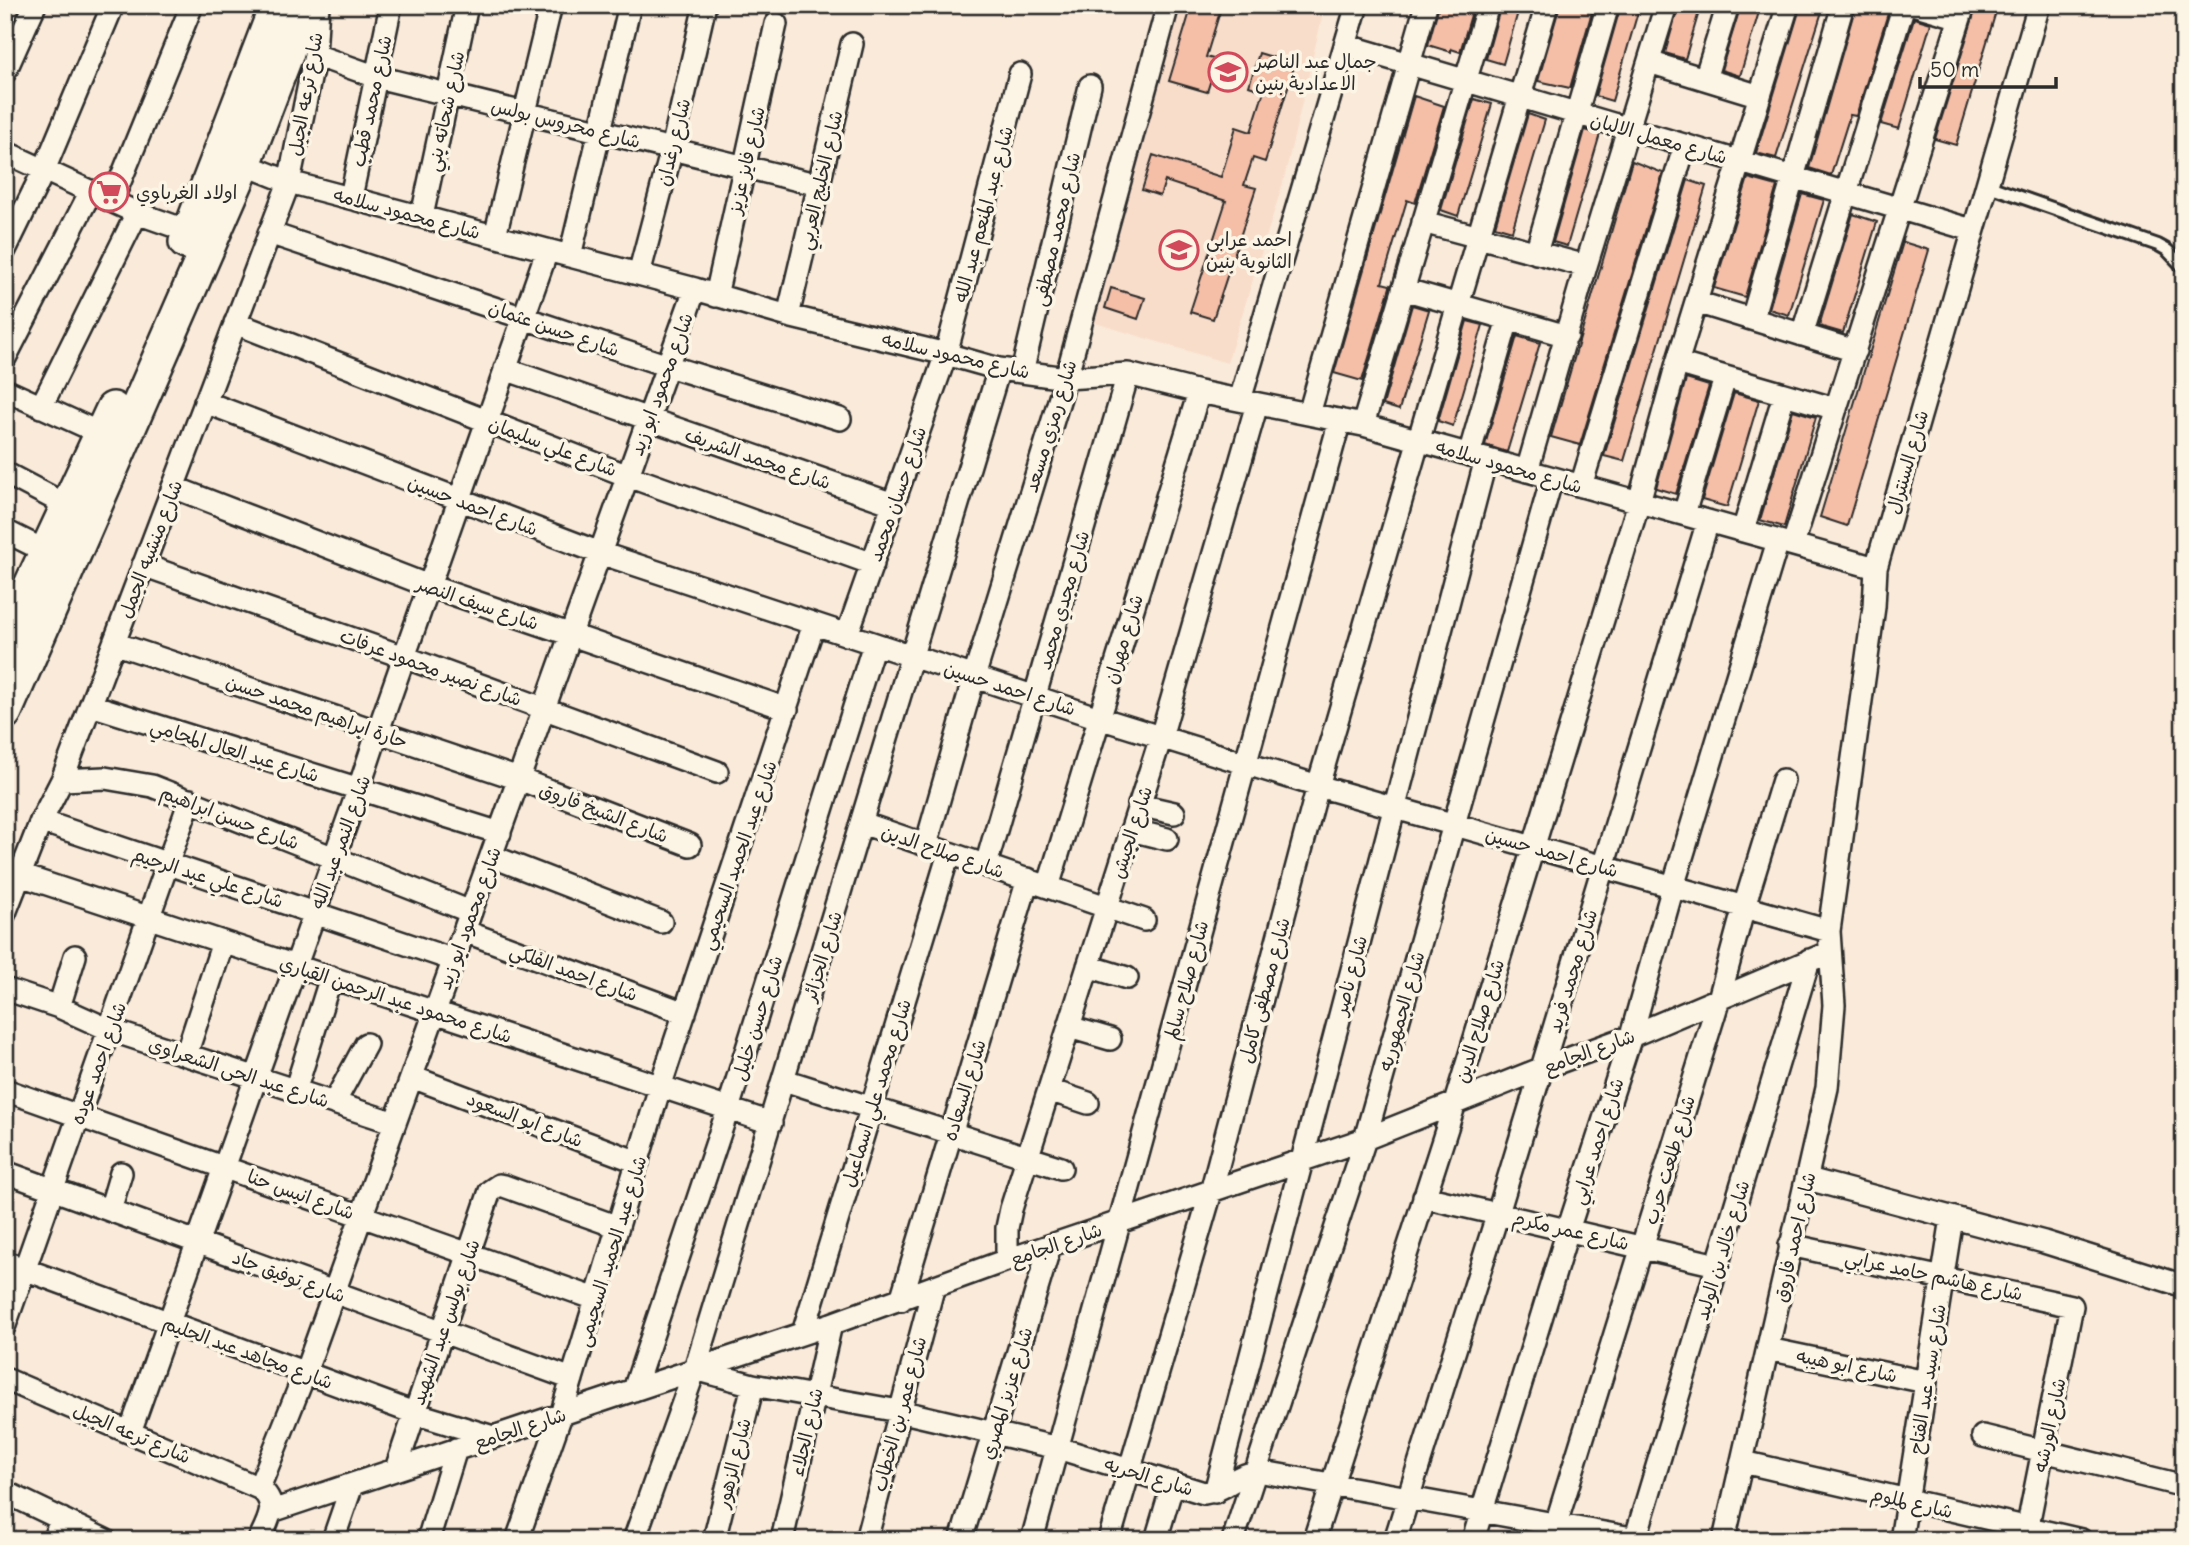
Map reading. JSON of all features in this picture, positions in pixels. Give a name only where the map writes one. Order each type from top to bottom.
[{"type":"main road","points":[[5,712],[244,164],[287,52],[278,7]]},
{"type":"main road","points":[[5,641],[13,601],[47,552],[191,232],[278,7]]},
{"type":"street","points":[[5,72],[35,5]]},
{"type":"street","points":[[5,250],[44,170],[113,5]]},
{"type":"street","points":[[112,201],[192,5]]},
{"type":"street","name":"شارع ترعه الجبل","points":[[289,182],[315,55],[318,5]]},
{"type":"street","name":"شارع محمد قطب","points":[[351,197],[391,5]]},
{"type":"street","name":"شارع شحاته يني","points":[[422,216],[467,5]]},
{"type":"street","points":[[495,236],[551,5]]},
{"type":"street","points":[[570,256],[630,5]]},
{"type":"street","name":"شارع رمزي مسعد","points":[[926,845],[974,677],[1066,378],[1168,5]]},
{"type":"street","name":"شارع الجيش","points":[[1007,1260],[1007,1228],[1011,1209],[1161,737],[1357,5]]},
{"type":"street","points":[[1309,414],[1426,5]]},
{"type":"street","points":[[1363,425],[1488,5]]},
{"type":"street","name":"شارع مصطفى كامل","points":[[1109,1540],[1211,1192],[1318,786],[1547,5]]},
{"type":"street","points":[[1536,253],[1608,5]]},
{"type":"street","points":[[1527,471],[1666,5]]},
{"type":"street","points":[[1705,79],[1728,5]]},
{"type":"street","name":"شارع صلاح الدين","points":[[1314,1540],[1454,1103],[1788,5]]},
{"type":"street","points":[[1752,319],[1843,5]]},
{"type":"street","points":[[1802,335],[1904,5]]},
{"type":"street","points":[[1916,5],[1962,11]]},
{"type":"street","name":"شارع السنترال","points":[[1830,941],[1874,607],[1876,568],[2039,5]]},
{"type":"street","name":"شارع رغدان","points":[[639,274],[672,149],[704,9]]},
{"type":"street","name":"شارع احمد عرابي","points":[[1473,1540],[1568,1230],[1632,1036],[1673,887],[1786,542],[1836,410],[1962,11]]},
{"type":"street","name":"شارع فايز عزيز","points":[[716,296],[776,24]]},
{"type":"street","name":"شارع الخليج العربي","points":[[788,316],[852,44]]},
{"type":"street","name":"شارع معمل الالبان","points":[[1345,45],[1972,230]]},
{"type":"street","name":"شارع محروس بولس","points":[[315,55],[377,76],[819,185]]},
{"type":"street","points":[[1649,62],[1760,96]]},
{"type":"street","name":"شارع عبد المنعم عبد الله","points":[[946,354],[1020,74]]},
{"type":"street","name":"شارع محمد مصطفى","points":[[1022,372],[1090,86]]},
{"type":"street","points":[[1581,486],[1685,145]]},
{"type":"street","points":[[5,152],[138,213],[191,232]]},
{"type":"street","name":"شارع محمود سلامه","points":[[244,164],[289,182],[788,316],[999,369],[1066,378],[1128,374],[1199,392],[1363,425],[1876,568]]},
{"type":"street","name":"شارع منشيه الجمل","points":[[5,913],[41,821],[62,780],[289,182]]},
{"type":"street","points":[[5,358],[91,191]]},
{"type":"street","points":[[41,407],[138,213]]},
{"type":"street","points":[[1423,222],[1586,266]]},
{"type":"street","name":"شارع حسن عثمان","points":[[270,233],[668,366],[840,419]]},
{"type":"street","name":"شارع النمر عبد الله","points":[[130,1432],[547,251]]},
{"type":"street","name":"شارع محمود ابو زيد","points":[[259,1488],[305,1373],[695,289]]},
{"type":"street","points":[[1403,289],[1567,336]]},
{"type":"street","points":[[1696,302],[1855,351]]},
{"type":"street","name":"شارع ناصر","points":[[1215,1492],[1394,808],[1478,457],[1508,319]]},
{"type":"street","name":"شارع علي سليمان","points":[[235,323],[628,476],[873,564]]},
{"type":"street","name":"شارع حسان محمد","points":[[847,635],[946,354]]},
{"type":"street","points":[[1677,363],[1836,410]]},
{"type":"street","name":"شارع محمد الشريف","points":[[505,369],[893,504]]},
{"type":"street","name":"شارع الجزائر","points":[[637,1539],[695,1369],[999,369]]},
{"type":"street","name":"شارع مجدي محمد","points":[[986,866],[1128,374]]},
{"type":"street","points":[[1685,514],[1725,377]]},
{"type":"street","points":[[5,390],[102,434]]},
{"type":"street","name":"شارع مهران","points":[[1048,887],[1199,392]]},
{"type":"street","points":[[1743,531],[1784,395]]},
{"type":"street","name":"شارع احمد حسين","points":[[205,402],[600,554],[1244,764],[1744,907],[1830,941]]},
{"type":"street","name":"شارع صلاح سالم","points":[[1032,1540],[1122,1222],[1244,764],[1340,420]]},
{"type":"street","points":[[5,473],[68,506]]},
{"type":"street","name":"شارع الجمهوريه","points":[[1233,1540],[1365,1139],[1552,478]]},
{"type":"street","name":"شارع سيف النصر","points":[[173,487],[429,586],[787,709]]},
{"type":"street","name":"شارع محمد فريد","points":[[1395,1540],[1543,1068],[1708,521]]},
{"type":"street","points":[[5,531],[47,552]]},
{"type":"street","name":"شارع نصير محمود عرفات","points":[[144,565],[717,772]]},
{"type":"street","name":"شارع عبد الحميد السحيمي","points":[[660,1087],[814,624]]},
{"type":"street","name":"حارة ابراهيم محمد حسن","points":[[114,643],[519,779]]},
{"type":"street","name":"شارع حسن خليل","points":[[634,1390],[728,1109],[874,644]]},
{"type":"street","name":"شارع عبد العال المحامي","points":[[91,705],[500,833]]},
{"type":"street","name":"شارع الشيخ فاروق","points":[[519,779],[690,845]]},
{"type":"street","name":"شارع حسن ابراهيم","points":[[62,780],[129,780],[190,800],[333,857],[468,922]]},
{"type":"street","name":"شارع طلعت حرب","points":[[1554,1532],[1719,999],[1783,780]]},
{"type":"street","name":"شارع احمد عوده","points":[[5,1325],[15,1266],[53,1190],[190,800]]},
{"type":"street","points":[[1139,805],[1174,813]]},
{"type":"street","name":"شارع علي عبد الرحيم","points":[[41,821],[454,960]]},
{"type":"street","name":"شارع صلاح الدين","points":[[862,823],[1144,920]]},
{"type":"street","points":[[1132,830],[1167,839]]},
{"type":"street","name":"شارع محمد علي اسماعيل","points":[[803,1333],[948,853]]},
{"type":"street","points":[[491,856],[661,922]]},
{"type":"street","name":"شارع محمود عبد الرحمن القباري","points":[[20,875],[771,1123]]},
{"type":"street","name":"شارع السعاده","points":[[901,1300],[1028,879]]},
{"type":"street","name":"شارع احمد الفلكي","points":[[468,922],[684,1013]]},
{"type":"street","name":"شارع الجامع","points":[[271,1511],[831,1324],[1007,1260],[1365,1139],[1543,1068],[1632,1036],[1719,999],[1809,960],[1830,941]]},
{"type":"street","name":"شارع احمد فاروق","points":[[1724,1540],[1790,1245],[1808,1179],[1831,1061],[1834,1005],[1830,941]]},
{"type":"street","points":[[186,1055],[223,942]]},
{"type":"street","points":[[59,1007],[75,956]]},
{"type":"street","name":"شارع خالد بن الوليد","points":[[1638,1539],[1809,960]]},
{"type":"street","points":[[1088,966],[1127,978]]},
{"type":"street","points":[[295,1091],[331,977]]},
{"type":"street","name":"شارع عبد الحى الشعراوى","points":[[5,989],[59,1007],[110,1030],[395,1123]]},
{"type":"street","points":[[1069,1027],[1110,1039]]},
{"type":"street","points":[[334,1104],[366,1044]]},
{"type":"street","name":"شارع ابو السعود","points":[[412,1077],[638,1162]]},
{"type":"street","points":[[784,1080],[1061,1168]]},
{"type":"street","name":"شارع عبد الحميد السحيمى","points":[[517,1540],[561,1415],[660,1087]]},
{"type":"street","name":"شارع انيس حنا","points":[[5,1090],[596,1299]]},
{"type":"street","points":[[1049,1090],[1088,1103]]},
{"type":"street","name":"شارع توفيق جاد","points":[[5,1172],[572,1379]]},
{"type":"street","points":[[110,1210],[121,1172]]},
{"type":"street","points":[[1808,1179],[2043,1242],[2184,1286]]},
{"type":"street","name":"شارع بولس عبد الشهيد","points":[[396,1469],[490,1191],[494,1187],[504,1186],[618,1227]]},
{"type":"street","name":"شارع عمر مكرم","points":[[1424,1197],[1717,1265]]},
{"type":"street","name":"شارع سيد عبد الفتاح","points":[[1901,1540],[1952,1218]]},
{"type":"street","name":"شارع هاشم حامد عرابي","points":[[1790,1245],[2070,1304],[2073,1310]]},
{"type":"street","name":"شارع عزيز المصري","points":[[961,1540],[1050,1246]]},
{"type":"street","name":"شارع مجاهد عبد الحليم","points":[[15,1266],[414,1413],[493,1437]]},
{"type":"street","name":"شارع عمر بن الخطاب","points":[[866,1540],[933,1289]]},
{"type":"street","name":"شارع الورشه","points":[[2027,1534],[2073,1310]]},
{"type":"street","name":"شارع الجلاء","points":[[782,1540],[831,1324]]},
{"type":"street","name":"شارع ابو هيبه","points":[[1768,1349],[1926,1382]]},
{"type":"street","name":"شارع الحريه","points":[[695,1369],[753,1385],[899,1411],[1058,1448],[1203,1493],[1215,1492],[1237,1477],[1255,1472]]},
{"type":"street","name":"شارع الزهور","points":[[714,1540],[753,1385]]},
{"type":"street","name":"شارع ترعه الجبل","points":[[8,1387],[130,1432],[259,1488]]},
{"type":"street","points":[[1983,1436],[2184,1486]]},
{"type":"street","points":[[428,1540],[456,1449]]},
{"type":"street","name":"شارع لملوم","points":[[1743,1462],[1907,1501],[2027,1534],[2081,1540]]},
{"type":"street","points":[[1255,1472],[1482,1510],[1554,1532],[1638,1539]]},
{"type":"street","points":[[1156,1540],[1173,1483]]},
{"type":"street","points":[[333,1540],[352,1485]]},
{"type":"street","points":[[259,1488],[271,1501],[271,1511],[259,1540]]},
{"type":"street","points":[[5,1492],[105,1540]]},
{"type":"street","points":[[53,1540],[62,1519]]},
{"type":"lane","points":[[1986,185],[2158,244],[2184,268]]},
{"type":"shaded area","points":[[1165,5],[1325,5],[1283,183],[1227,363],[1076,317]]},
{"type":"building","points":[[1192,5],[1222,5],[1206,57],[1217,60],[1207,92],[1169,81]]},
{"type":"building","points":[[1439,5],[1474,5],[1460,52],[1428,45]]},
{"type":"building","points":[[1501,5],[1520,5],[1503,64],[1486,59]]},
{"type":"building","points":[[1560,5],[1594,5],[1570,88],[1538,81]]},
{"type":"building","points":[[1621,5],[1640,5],[1612,101],[1595,96]]},
{"type":"building","points":[[1679,5],[1701,5],[1685,59],[1665,53]]},
{"type":"building","points":[[1741,5],[1761,5],[1740,76],[1721,70]]},
{"type":"building","points":[[1801,5],[1824,5],[1776,158],[1756,153]]},
{"type":"building","points":[[1856,5],[1874,5],[1889,10],[1856,116],[1850,115],[1831,175],[1809,168]]},
{"type":"building","points":[[1977,5],[1998,5],[1956,145],[1935,139]]},
{"type":"building","points":[[1914,18],[1931,23],[1899,129],[1881,124]]},
{"type":"building","points":[[1259,53],[1295,64],[1265,162],[1253,158],[1244,185],[1256,188],[1213,319],[1190,312],[1226,201],[1165,181],[1160,196],[1142,190],[1153,155],[1221,177],[1236,127],[1251,132],[1264,91],[1249,86]]},
{"type":"building","points":[[1414,96],[1444,106],[1415,203],[1407,200],[1382,283],[1390,287],[1362,381],[1334,373]]},
{"type":"building","points":[[1474,99],[1492,104],[1458,216],[1441,210]]},
{"type":"building","points":[[1528,114],[1545,120],[1512,231],[1495,226]]},
{"type":"building","points":[[1585,130],[1600,134],[1567,246],[1553,242]]},
{"type":"building","points":[[1632,161],[1663,173],[1580,445],[1551,437]]},
{"type":"building","points":[[1748,178],[1777,186],[1745,297],[1714,288]]},
{"type":"building","points":[[1688,180],[1706,186],[1624,461],[1604,456]]},
{"type":"building","points":[[1802,194],[1824,200],[1789,315],[1769,309]]},
{"type":"building","points":[[1853,214],[1877,222],[1843,333],[1819,326]]},
{"type":"building","points":[[1903,242],[1929,250],[1847,526],[1820,517]]},
{"type":"building","points":[[1111,288],[1145,298],[1138,319],[1105,308]]},
{"type":"building","points":[[1412,305],[1429,310],[1399,410],[1383,405]]},
{"type":"building","points":[[1467,321],[1483,325],[1453,426],[1438,421]]},
{"type":"building","points":[[1517,336],[1540,343],[1507,452],[1485,445]]},
{"type":"building","points":[[1686,379],[1709,386],[1676,494],[1656,488]]},
{"type":"building","points":[[1734,393],[1759,400],[1727,507],[1702,500]]},
{"type":"building","points":[[1793,410],[1816,417],[1784,527],[1760,520]]},
{"type":"place","name":"جمال عبد الناصر الاعدادية بنين","points":[[1228,72]]},
{"type":"place","name":"اولاد الغرباوي","points":[[109,192]]},
{"type":"place","name":"احمد عرابى الثانوية بنين","points":[[1179,250]]}]
